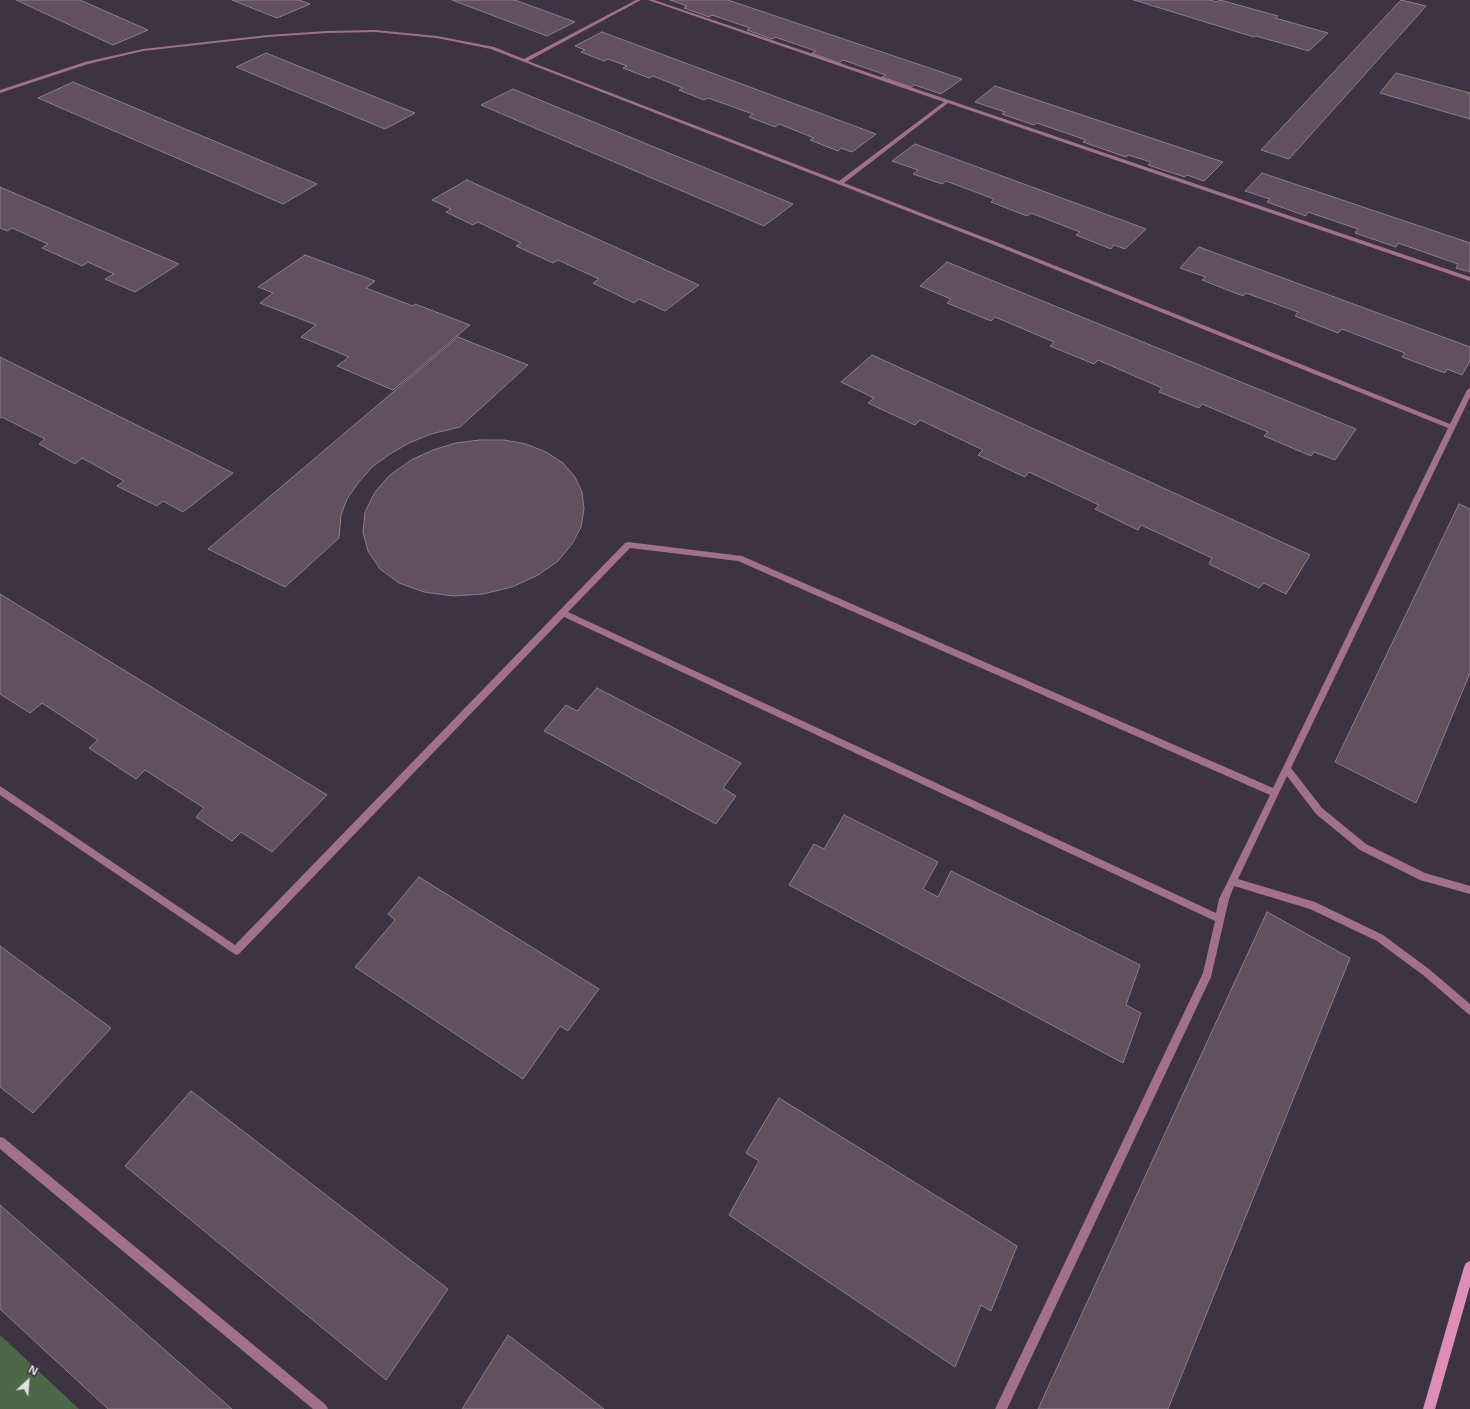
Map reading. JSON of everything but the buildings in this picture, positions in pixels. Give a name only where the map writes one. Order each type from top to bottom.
[{"type":"street","points":[[1429,1409],[1470,1267]]},
{"type":"lane","points":[[526,60],[639,0]]},
{"type":"lane","points":[[650,0],[1470,279]]},
{"type":"lane","points":[[0,92],[87,63],[143,50],[268,36],[327,32],[375,31],[437,37],[492,48],[994,243],[1452,427]]},
{"type":"lane","points":[[840,183],[948,101]]},
{"type":"lane","points":[[1001,1409],[1208,974],[1224,899],[1232,881],[1470,390]]},
{"type":"lane","points":[[0,790],[236,951],[628,545],[739,558],[1275,793]]},
{"type":"lane","points":[[563,613],[1220,919]]},
{"type":"lane","points":[[1287,769],[1319,811],[1363,847],[1423,877],[1470,890]]},
{"type":"lane","points":[[1232,881],[1312,905],[1380,938],[1426,972],[1470,1010]]},
{"type":"lane","points":[[0,1142],[322,1409]]},
{"type":"green space","points":[[0,1335],[79,1409],[0,1409]]}]
